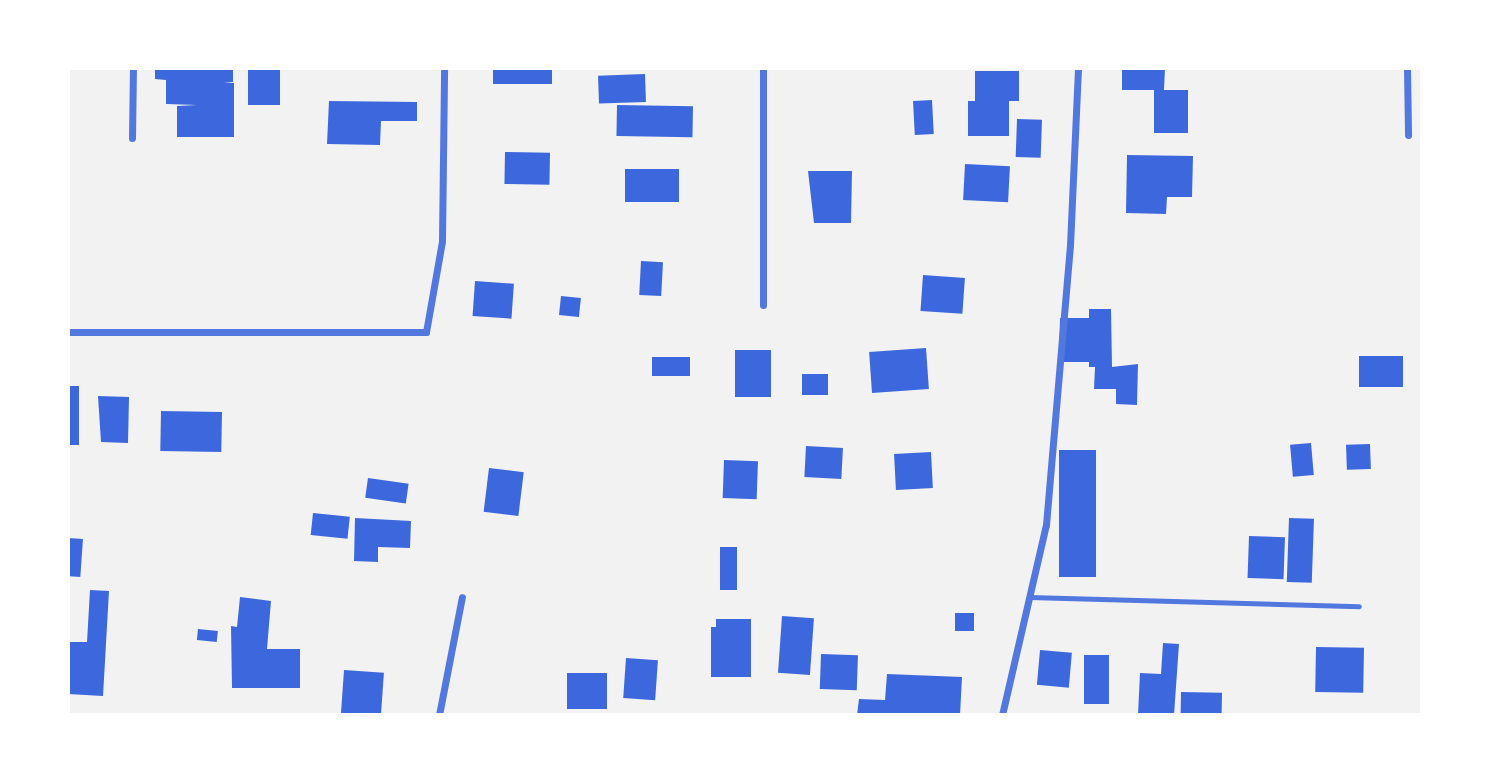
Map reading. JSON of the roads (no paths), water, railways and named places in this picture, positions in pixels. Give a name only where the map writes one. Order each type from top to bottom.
[{"type":"street","points":[[132,138],[133,68]]},
{"type":"street","points":[[68,332],[426,332],[442,241],[444,68]]},
{"type":"street","points":[[763,68],[763,305]]},
{"type":"street","points":[[1002,715],[1046,525],[1070,245],[1078,68]]},
{"type":"street","points":[[1407,68],[1408,135]]},
{"type":"street","points":[[439,715],[462,597]]},
{"type":"lane","points":[[1029,597],[1359,606]]}]
